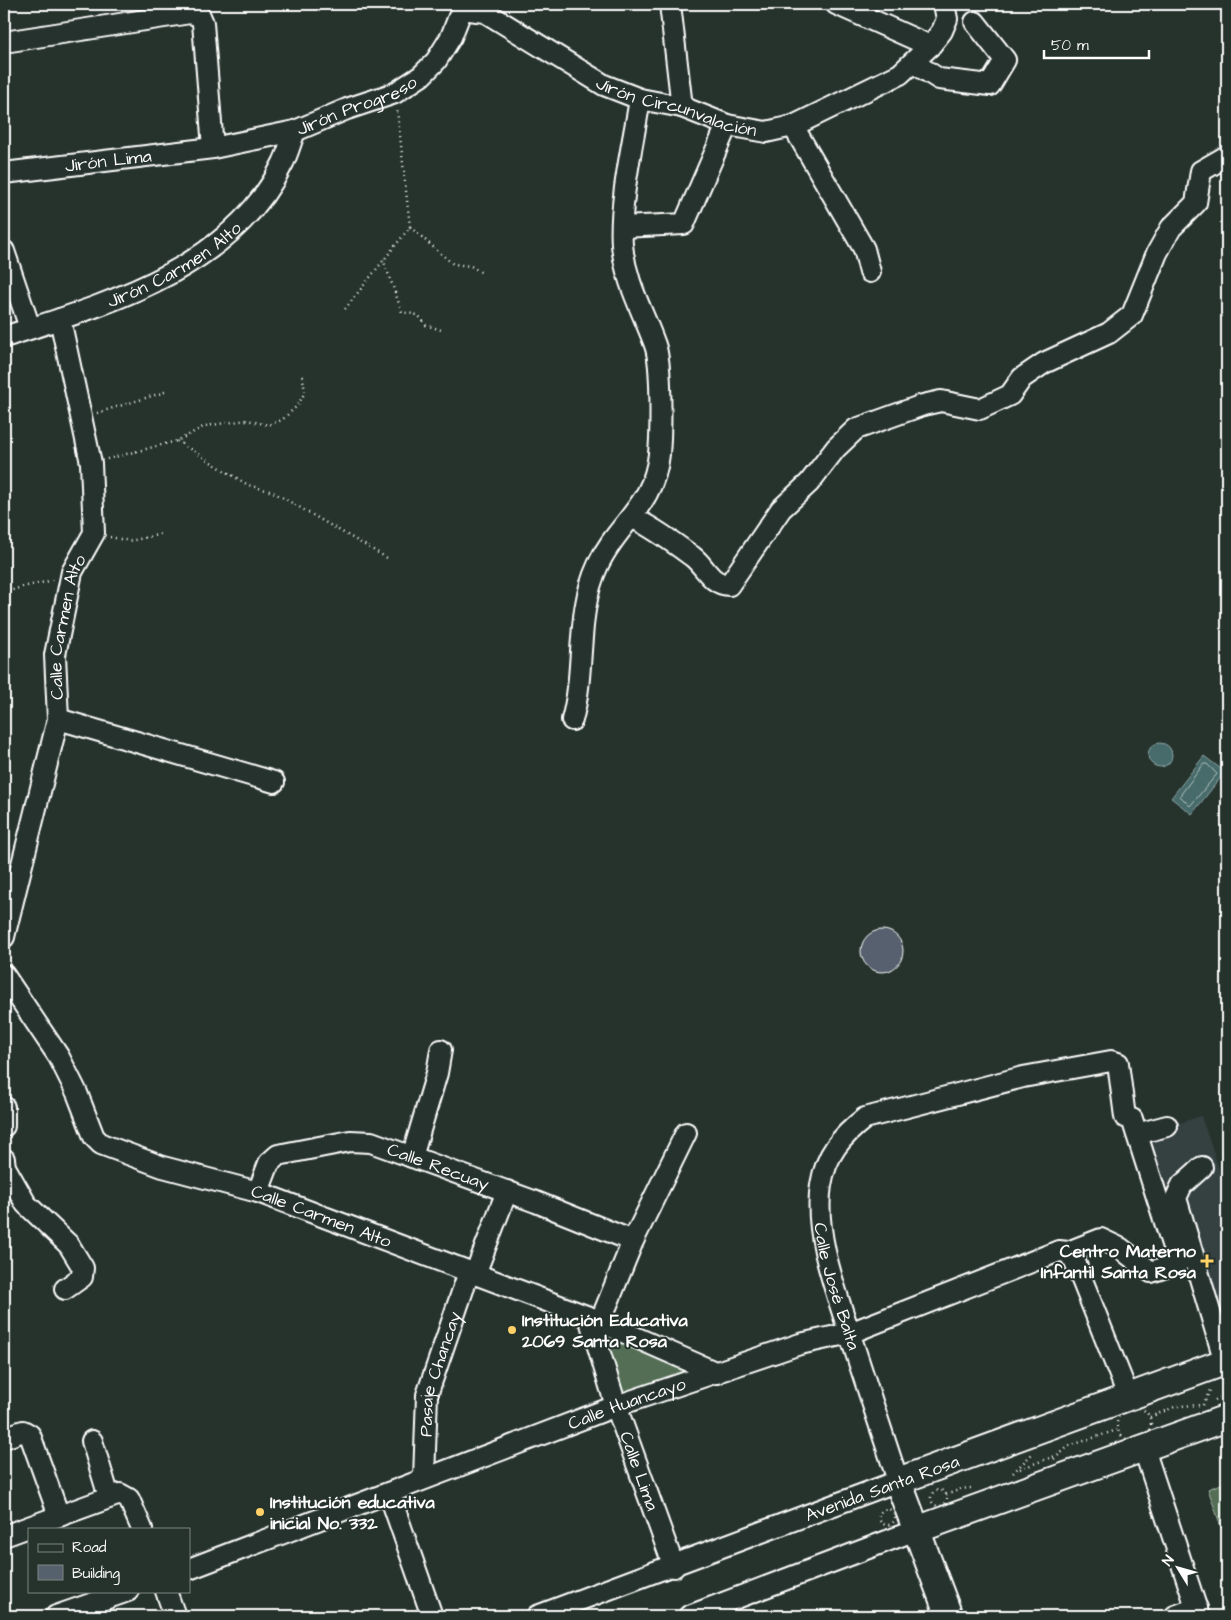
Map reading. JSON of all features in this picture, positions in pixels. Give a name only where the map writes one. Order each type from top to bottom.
[{"type":"main road","name":"Avenida Santa Rosa","points":[[898,1481],[1226,1361]]},
{"type":"main road","points":[[916,1530],[1227,1418]]},
{"type":"main road","name":"Calle José Balta","points":[[898,1481],[949,1616]]},
{"type":"street","points":[[670,4],[682,108]]},
{"type":"street","points":[[836,4],[930,46]]},
{"type":"street","name":"Jirón Circunvalación","points":[[470,7],[604,85],[640,99],[682,108],[727,125],[766,132],[793,126],[900,74],[914,63],[930,46],[947,19],[944,4]]},
{"type":"street","name":"Jirón Progreso","points":[[213,148],[295,131],[347,109],[396,93],[421,76],[436,61],[470,7]]},
{"type":"street","points":[[4,42],[190,13],[200,16],[203,24],[213,148]]},
{"type":"street","points":[[914,63],[939,79],[990,85],[1005,60],[975,22]]},
{"type":"street","points":[[572,720],[578,685],[582,625],[592,579],[606,550],[633,518],[648,493],[659,456],[659,374],[656,346],[637,306],[627,271],[622,227],[640,99]]},
{"type":"street","points":[[622,227],[684,224],[727,125]]},
{"type":"street","points":[[793,126],[864,249],[870,272]]},
{"type":"street","name":"Jirón Carmen Alto","points":[[4,337],[60,319],[159,281],[201,255],[231,231],[261,197],[282,164],[295,131]]},
{"type":"street","name":"Jirón Lima","points":[[4,173],[213,148]]},
{"type":"street","points":[[633,518],[647,525],[695,558],[720,585],[729,585],[781,508],[809,483],[836,448],[856,429],[923,405],[941,401],[980,409],[1010,395],[1022,378],[1044,363],[1109,333],[1132,315],[1157,253],[1171,228],[1196,203],[1201,171],[1227,156]]},
{"type":"street","points":[[4,251],[30,328]]},
{"type":"street","name":"Calle Carmen Alto","points":[[4,937],[58,719],[55,656],[72,572],[94,532],[91,463],[60,319]]},
{"type":"street","points":[[58,719],[274,782]]},
{"type":"street","name":"Calle Carmen Alto","points":[[4,975],[59,1057],[77,1093],[94,1137],[102,1144],[163,1167],[258,1192],[594,1319],[717,1373]]},
{"type":"street","points":[[412,1157],[438,1073],[441,1050]]},
{"type":"street","name":"Calle José Balta","points":[[898,1481],[833,1281],[820,1224],[821,1186],[829,1156],[843,1136],[865,1118],[1024,1077],[1116,1062],[1119,1071],[1125,1117],[1132,1119],[1137,1134]]},
{"type":"street","points":[[4,1107],[4,1126]]},
{"type":"street","points":[[1137,1134],[1166,1126]]},
{"type":"street","points":[[594,1319],[686,1133]]},
{"type":"street","name":"Calle Huancayo","points":[[190,1569],[616,1406],[800,1344],[850,1333],[1059,1251],[1068,1252],[1101,1239],[1120,1248],[1151,1272],[1178,1263],[1137,1134]]},
{"type":"street","name":"Calle Recuay","points":[[258,1192],[269,1163],[278,1155],[350,1141],[371,1142],[633,1241]]},
{"type":"street","points":[[4,1159],[5,1167],[26,1204],[69,1245],[83,1268],[82,1277],[65,1289]]},
{"type":"street","points":[[1202,1167],[1182,1185],[1176,1198],[1226,1361]]},
{"type":"street","name":"Pasaje Chancay","points":[[424,1478],[427,1395],[472,1273],[507,1192]]},
{"type":"street","points":[[1068,1252],[1075,1262],[1089,1294],[1129,1398]]},
{"type":"street","name":"Calle Lima","points":[[594,1319],[616,1406],[674,1567]]},
{"type":"street","points":[[4,1438],[23,1431],[30,1435],[59,1516]]},
{"type":"street","points":[[92,1441],[109,1497]]},
{"type":"street","points":[[1144,1449],[1198,1612],[1175,1616]]},
{"type":"street","name":"Avenida Santa Rosa","points":[[537,1616],[674,1567],[898,1481]]},
{"type":"street","points":[[389,1493],[432,1616]]},
{"type":"street","points":[[4,1536],[120,1494],[126,1496],[142,1528]]},
{"type":"street","points":[[689,1616],[916,1530]]},
{"type":"street","points":[[56,1616],[125,1592]]},
{"type":"street","points":[[166,1592],[175,1616]]},
{"type":"path","points":[[396,93],[410,227],[453,264],[472,266],[482,274]]},
{"type":"path","points":[[346,309],[383,258],[410,227]]},
{"type":"path","points":[[383,258],[402,312],[418,315],[426,325],[444,331]]},
{"type":"path","points":[[91,463],[177,442],[206,426],[247,420],[268,425],[282,420],[298,405],[305,392],[302,372]]},
{"type":"path","points":[[82,418],[168,391]]},
{"type":"path","points":[[177,442],[248,485],[273,492],[387,558]]},
{"type":"path","points":[[94,532],[130,542],[162,534]]},
{"type":"path","points":[[4,595],[10,589],[40,585],[72,572]]},
{"type":"path","points":[[1150,1417],[1177,1406],[1203,1405],[1227,1394]]},
{"type":"path","points":[[1139,1407],[1150,1417],[1152,1425],[1144,1438],[1129,1441],[1122,1437],[1117,1430],[1116,1422],[1124,1409],[1139,1407]]},
{"type":"path","points":[[1019,1469],[1032,1454],[1046,1428]]},
{"type":"path","points":[[1006,1477],[1019,1469],[1056,1456]]},
{"type":"path","points":[[946,1495],[961,1489],[977,1487]]},
{"type":"path","points":[[941,1490],[946,1495],[946,1502],[940,1506],[932,1501],[935,1492],[941,1490]]},
{"type":"path","points":[[883,1511],[892,1512],[895,1518],[891,1524],[885,1525],[880,1520],[883,1511]]},
{"type":"shaded area","name":"Centro Materno Infantil Santa Rosa","points":[[1201,1116],[1227,1192],[1227,1330],[1213,1334],[1141,1136]]},
{"type":"green space","points":[[604,1334],[694,1371],[624,1396]]},
{"type":"green space","points":[[1227,1482],[1227,1544],[1208,1489]]},
{"type":"water","points":[[1155,743],[1165,743],[1172,750],[1172,760],[1165,767],[1155,767],[1148,760],[1148,750]]},
{"type":"water","points":[[1204,756],[1225,772],[1192,814],[1171,798]]},
{"type":"building","points":[[886,930],[894,933],[900,939],[903,951],[900,963],[894,969],[878,972],[870,969],[864,963],[861,947],[864,939],[870,933]]},
{"type":"place","name":"Centro Materno Infantil Santa Rosa","points":[[1207,1261]]},
{"type":"place","name":"Institución Educativa 2069 Santa Rosa","points":[[512,1330]]},
{"type":"place","name":"Institución educativa inicial No. 332","points":[[260,1512]]}]
